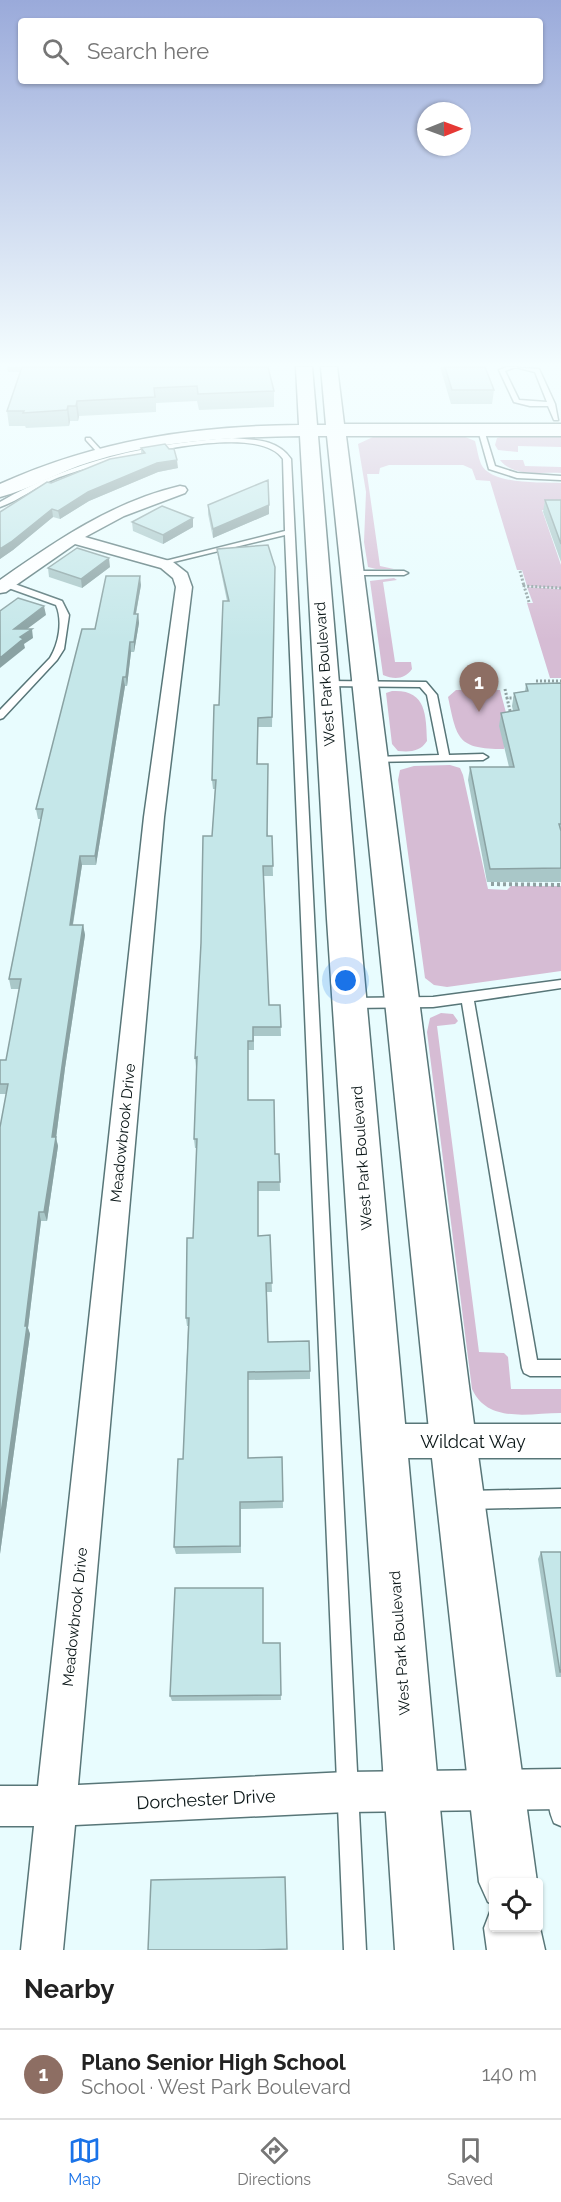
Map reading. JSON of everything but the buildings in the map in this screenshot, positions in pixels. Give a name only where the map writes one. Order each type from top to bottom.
[{"type":"main road","points":[[0,490],[66,458]]},
{"type":"main road","name":"West Park Boulevard","points":[[309,458],[424,1950]]},
{"type":"main road","points":[[338,458],[453,1440],[507,1878]]},
{"type":"main road","points":[[514,1932],[516,1950]]},
{"type":"street","points":[[3,586],[72,538],[112,516],[180,490]]},
{"type":"street","name":"Meadowbrook Drive","points":[[42,1950],[154,817],[184,587],[181,576],[161,564],[72,538]]},
{"type":"street","name":"Wildcat Way","points":[[385,1441],[561,1441]]},
{"type":"street","name":"Dorchester Drive","points":[[0,1806],[56,1806],[411,1791],[496,1790],[560,1798]]},
{"type":"lane","points":[[0,505],[54,476],[118,458]]},
{"type":"lane","points":[[286,458],[355,1950]]},
{"type":"lane","points":[[489,458],[492,467],[500,471],[525,476],[561,478]]},
{"type":"lane","points":[[161,564],[289,532]]},
{"type":"lane","points":[[351,573],[404,573]]},
{"type":"lane","points":[[0,716],[53,660],[60,649],[65,615],[59,603],[3,586]]},
{"type":"lane","points":[[326,684],[423,684],[432,695],[444,758]]},
{"type":"lane","points":[[373,760],[483,757]]},
{"type":"lane","points":[[350,1003],[467,998],[561,984]]},
{"type":"lane","points":[[467,998],[530,1368],[561,1368]]},
{"type":"lane","points":[[461,1500],[561,1498]]},
{"type":"path","points":[[520,571],[529,602]]},
{"type":"path","points":[[524,586],[561,588]]},
{"type":"path","points":[[536,681],[561,681]]},
{"type":"path","points":[[505,689],[512,721]]},
{"type":"path","points":[[507,698],[522,699]]},
{"type":"path","points":[[491,884],[561,885]]},
{"type":"shaded area","points":[[360,458],[479,458],[486,471],[495,476],[517,481],[561,483],[561,510],[542,510],[561,565],[561,588],[527,586],[522,570],[517,570],[490,481],[476,480],[472,469],[463,465],[389,465],[380,468],[379,474],[367,474],[380,566],[394,569],[368,567],[364,542],[366,492]]},
{"type":"shaded area","points":[[500,460],[523,460],[525,466],[561,467],[561,473],[520,471],[512,469]]},
{"type":"shaded area","points":[[394,578],[397,580],[383,582],[395,662],[411,662],[412,669],[403,677],[392,678],[383,675],[370,581]]},
{"type":"shaded area","points":[[527,587],[561,589],[561,678],[550,678],[527,603],[533,603]]},
{"type":"shaded area","points":[[456,690],[500,690],[509,724],[504,749],[477,747],[462,739],[454,723],[448,697]]},
{"type":"shaded area","points":[[392,691],[412,694],[422,705],[427,741],[418,749],[398,751],[392,744],[386,693]]},
{"type":"shaded area","points":[[450,765],[460,768],[463,775],[488,889],[507,890],[511,886],[561,886],[561,971],[447,987],[434,985],[425,978],[398,780],[400,770],[414,766]]},
{"type":"shaded area","points":[[441,1013],[453,1014],[458,1021],[455,1024],[437,1026],[479,1352],[504,1353],[508,1357],[511,1389],[561,1389],[561,1413],[523,1415],[499,1412],[488,1408],[472,1389],[427,1032],[430,1018]]},
{"type":"place","name":"Plano Senior High School","points":[[479,712]]}]
